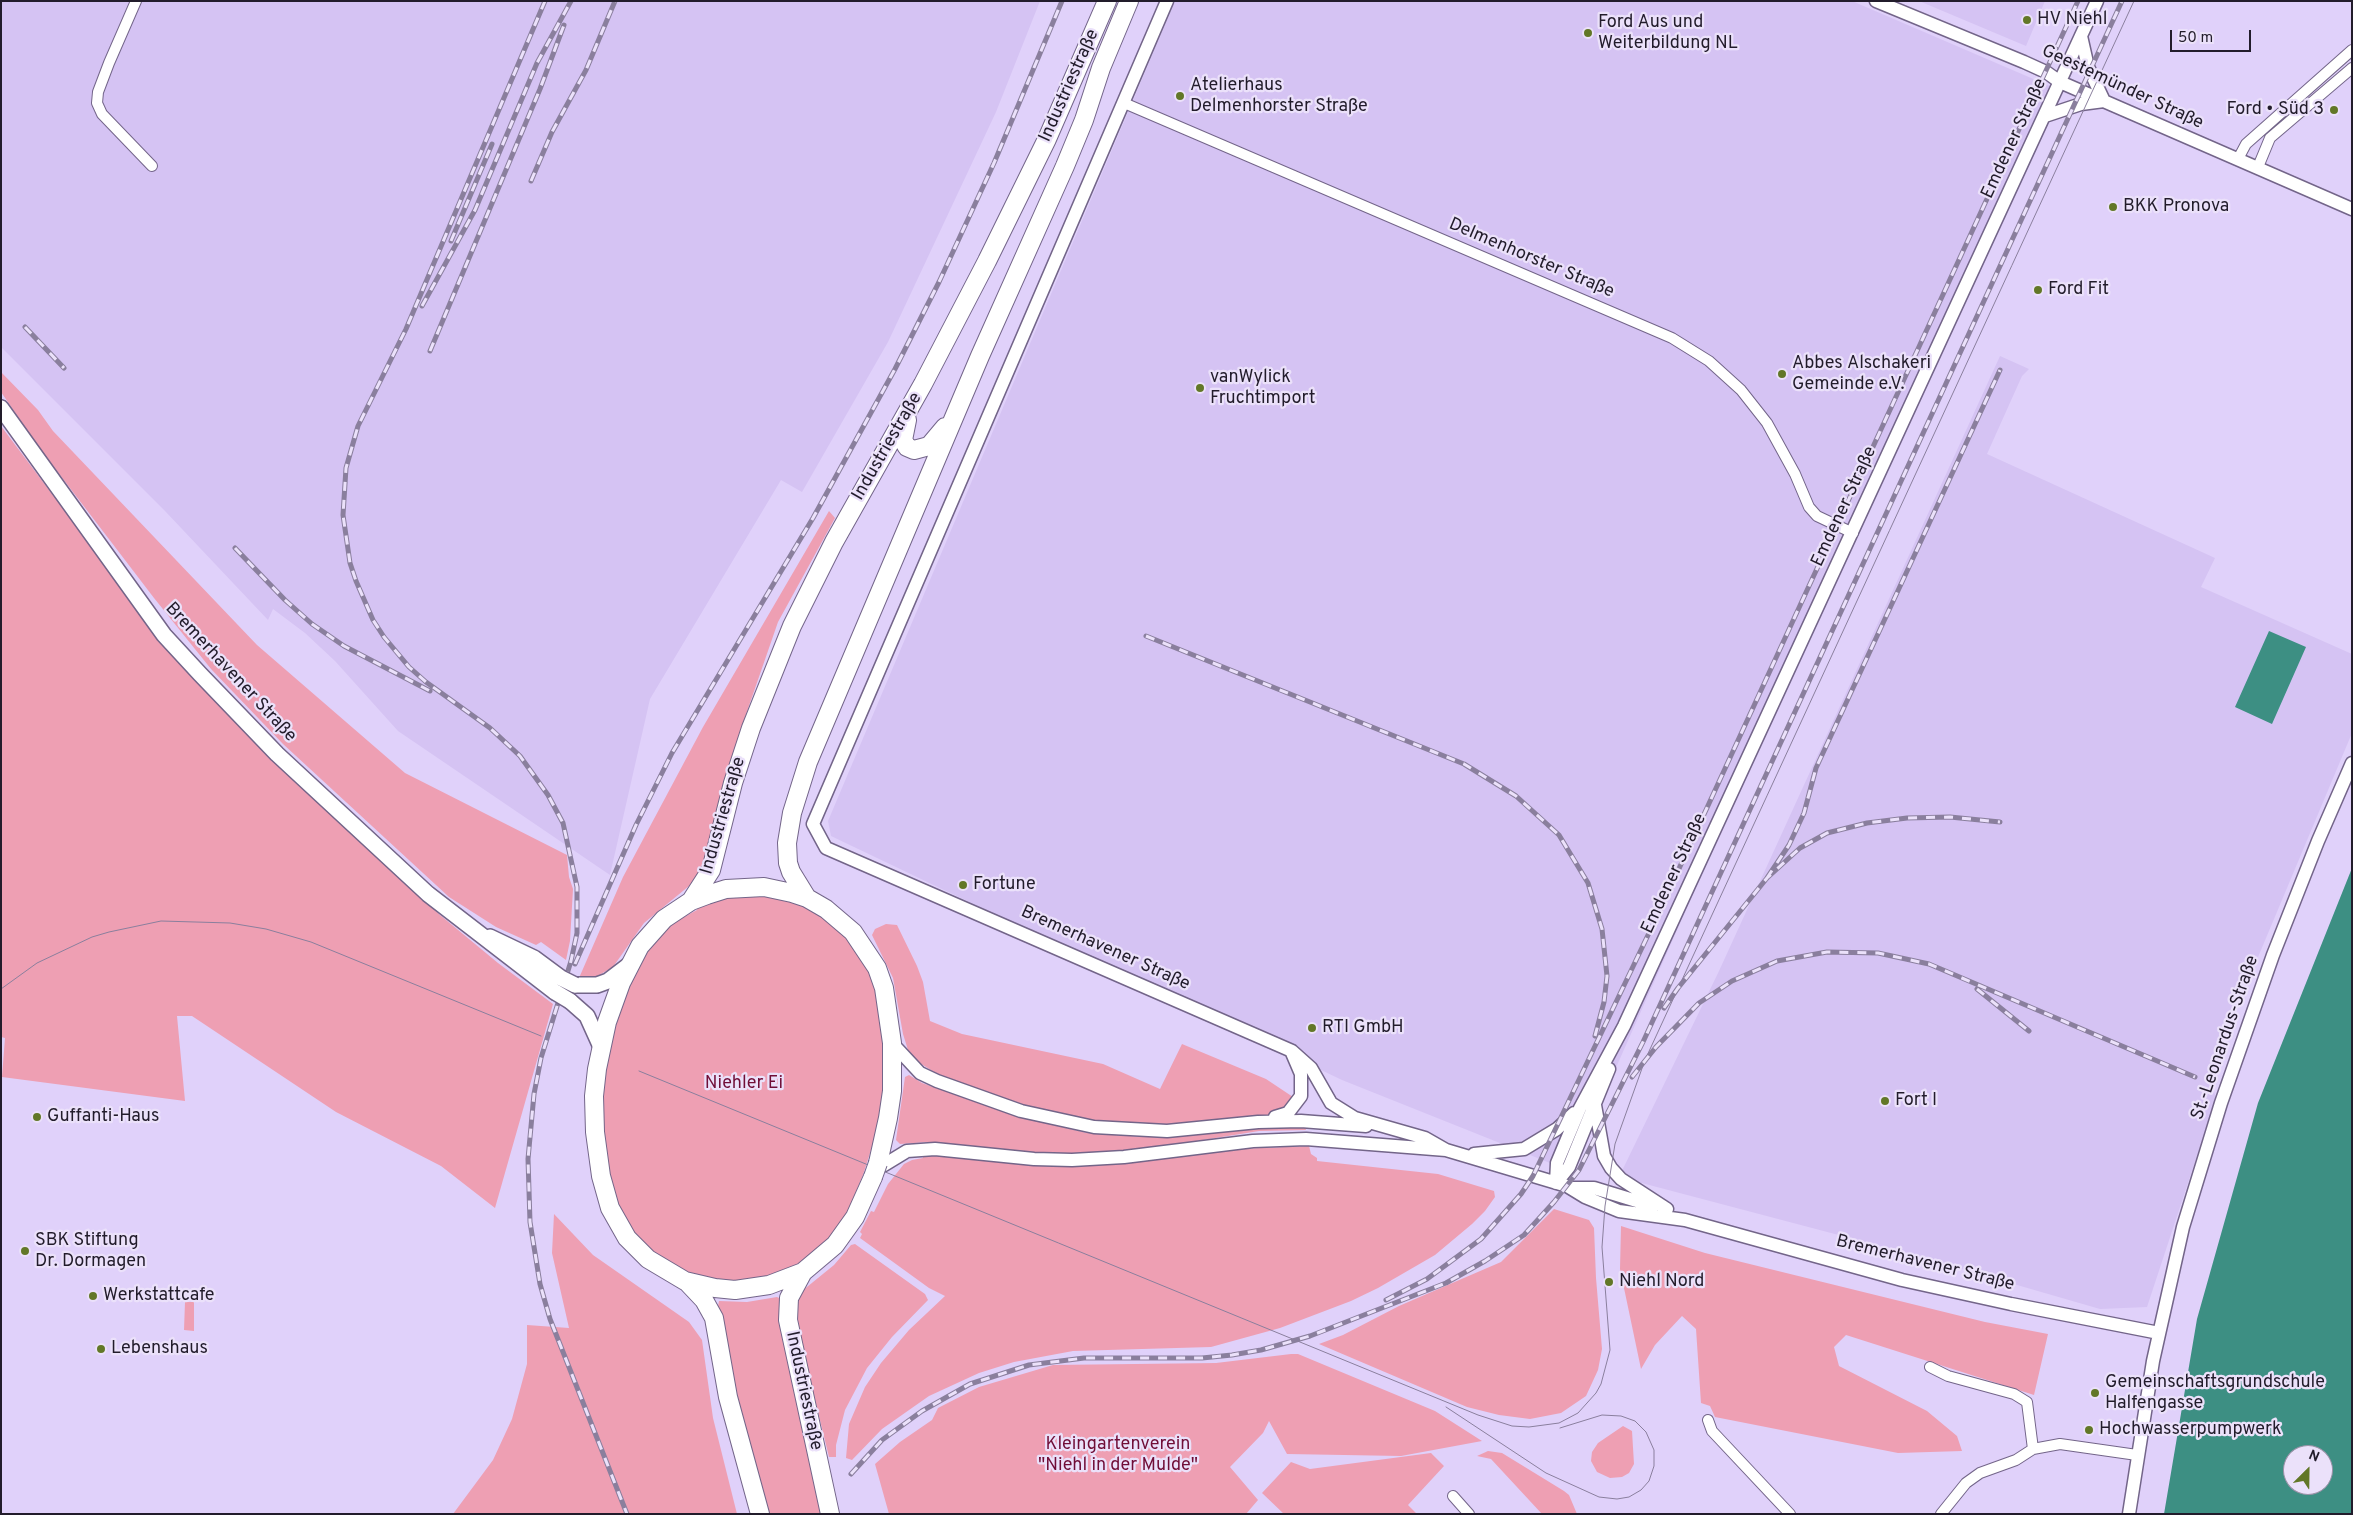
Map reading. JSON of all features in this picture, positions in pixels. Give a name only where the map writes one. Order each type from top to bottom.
[{"type":"highway","name":"Industriestraße","points":[[685,905],[711,870],[733,783],[751,728],[792,626],[831,548],[923,384],[1047,139],[1107,1]]},
{"type":"highway","name":"Industriestraße","points":[[807,898],[791,872],[788,854],[789,829],[800,788],[822,727],[1065,166],[1084,120],[1101,68],[1129,1]]},
{"type":"highway","points":[[923,384],[904,429],[903,440],[907,447],[914,450],[929,446],[959,409]]},
{"type":"highway","points":[[671,1273],[715,1288],[744,1289],[769,1286],[803,1272],[827,1254],[846,1231],[878,1168],[892,1091],[892,1043],[884,988],[877,968],[857,937],[826,909],[807,898],[781,890],[743,887],[726,889],[685,905],[650,933],[630,964],[613,1002],[601,1047],[594,1096],[595,1132],[601,1176],[610,1208],[620,1226],[639,1251],[671,1273],[704,1300],[714,1318],[728,1396],[760,1514]]},
{"type":"highway","name":"Industriestraße","points":[[803,1272],[789,1298],[788,1320],[830,1514]]},
{"type":"main road","name":"Bremerhavener Straße","points":[[1,408],[164,635],[277,754],[428,894],[470,928],[528,954],[586,1016],[601,1047]]},
{"type":"main road","name":"Bremerhavener Straße","points":[[558,985],[597,985],[608,981],[630,964]]},
{"type":"street","points":[[136,1],[104,77],[97,97],[97,103],[102,114],[152,166]]},
{"type":"street","points":[[1124,103],[1166,1]]},
{"type":"street","name":"Geestemünder Straße","points":[[1876,1],[2024,62],[2046,72],[2060,82],[2352,209]]},
{"type":"street","name":"Emdener Straße","points":[[1556,1183],[1557,1162],[1580,1108],[1624,1026],[2097,1]]},
{"type":"street","points":[[2045,116],[2081,104],[2104,101],[2088,67],[2081,36]]},
{"type":"street","points":[[2238,159],[2246,144],[2352,50]]},
{"type":"street","points":[[2258,167],[2270,138],[2352,68]]},
{"type":"street","name":"Delmenhorster Straße","points":[[1124,103],[1672,338],[1709,361],[1741,390],[1767,422],[1795,474],[1809,507],[1816,516],[1853,533]]},
{"type":"street","name":"Bremerhavener Straße","points":[[1124,103],[813,824],[826,848],[1292,1051],[1311,1068],[1331,1103],[1355,1118],[1426,1138],[1453,1152],[1572,1188],[1594,1188],[1666,1209],[1685,1220]]},
{"type":"street","name":"St.-Leonardus-Straße","points":[[2129,1514],[2137,1455],[2159,1332],[2183,1227],[2221,1103],[2276,946],[2318,841],[2352,764]]},
{"type":"street","name":"Emdener Straße","points":[[1556,1183],[1569,1167],[1595,1105],[1624,1026]]},
{"type":"street","name":"Bremerhavener Straße","points":[[892,1043],[920,1073],[937,1082],[1012,1108],[1058,1121],[1134,1131],[1200,1129],[1258,1122],[1330,1122],[1381,1126]]},
{"type":"street","name":"Bremerhavener Straße","points":[[1258,1122],[1288,1113],[1301,1096],[1301,1074],[1292,1051]]},
{"type":"street","points":[[1306,1139],[1322,1131],[1333,1121],[1331,1103]]},
{"type":"street","points":[[1595,1105],[1604,1156],[1610,1168],[1666,1209]]},
{"type":"street","name":"Emdener Straße","points":[[1453,1152],[1494,1154],[1524,1149],[1557,1129],[1580,1108]]},
{"type":"street","name":"Bremerhavener Straße","points":[[878,1168],[907,1151],[935,1148],[1034,1159],[1072,1160],[1124,1157],[1253,1141],[1306,1139],[1453,1152]]},
{"type":"street","name":"Bremerhavener Straße","points":[[1572,1188],[1584,1197],[1619,1211],[1685,1220],[1902,1280],[2012,1304],[2159,1332]]},
{"type":"street","points":[[1930,1367],[1948,1376],[2014,1394],[2027,1402],[2033,1449]]},
{"type":"street","points":[[1708,1420],[1712,1431],[1790,1514]]},
{"type":"street","points":[[1940,1514],[1966,1483],[1980,1473],[2016,1460],[2033,1449],[2060,1444],[2137,1455]]},
{"type":"street","points":[[1453,1496],[1469,1514]]},
{"type":"shaded area","points":[[1,1],[1040,1],[996,112],[888,342],[802,492],[781,480],[650,699],[610,875],[398,731],[335,661],[305,633],[273,609],[268,620],[165,511],[1,347]]},
{"type":"shaded area","points":[[1175,1],[1852,1],[2052,87],[1570,1171],[1342,1080],[831,836],[828,821]]},
{"type":"shaded area","points":[[1919,1],[2045,1],[2026,46]]},
{"type":"shaded area","points":[[2000,356],[2029,369],[2022,376],[1987,454],[2215,558],[2201,587],[2352,654],[2352,733],[2209,1074],[2216,1098],[2147,1307],[2100,1309],[1903,1252],[1619,1177],[1719,971]]},
{"type":"shaded area","points":[[2269,631],[2306,647],[2272,724],[2235,707]]},
{"type":"shaded area","points":[[2352,868],[2352,1514],[2164,1514],[2197,1319],[2258,1103]]},
{"type":"green space","points":[[1,372],[38,410],[53,431],[257,645],[405,773],[567,855],[569,877],[573,889],[570,941],[566,960],[541,942],[536,945],[496,927],[449,897],[283,744],[211,669],[37,445],[1,392]]},
{"type":"green space","points":[[1,426],[134,603],[187,669],[223,709],[319,803],[440,915],[498,963],[553,1004],[495,1208],[441,1166],[336,1112],[192,1016],[177,1016],[185,1101],[2,1077],[5,1038],[1,1037]]},
{"type":"green space","points":[[829,511],[835,518],[778,622],[743,723],[703,869],[689,886],[644,923],[613,967],[594,978],[579,978],[623,877],[703,727]]},
{"type":"green space","name":"Niehler Ei","points":[[752,893],[798,902],[841,928],[863,956],[881,1001],[886,1082],[877,1131],[863,1175],[852,1201],[855,1203],[836,1235],[799,1267],[764,1280],[717,1282],[674,1268],[638,1240],[620,1215],[603,1150],[602,1088],[605,1064],[621,1000],[648,946],[682,914],[684,917],[697,910],[695,907],[718,898]]},
{"type":"green space","points":[[886,924],[897,925],[917,966],[923,982],[930,1021],[962,1034],[1103,1064],[1160,1089],[1182,1044],[1266,1079],[1296,1099],[1290,1106],[1273,1115],[1149,1125],[1081,1120],[1032,1108],[939,1075],[918,1062],[908,1050],[903,1034],[893,978],[872,935],[875,929]]},
{"type":"green space","points":[[909,1075],[922,1083],[1012,1115],[1087,1133],[1144,1137],[1305,1126],[1306,1130],[1259,1131],[1147,1149],[1094,1154],[1016,1152],[928,1142],[900,1144],[896,1140],[905,1077]]},
{"type":"green space","points":[[1309,1146],[1311,1154],[1317,1158],[1317,1161],[1438,1174],[1494,1191],[1495,1197],[1472,1224],[1435,1255],[1378,1288],[1351,1301],[1280,1328],[1211,1347],[1073,1351],[1014,1362],[979,1373],[929,1396],[882,1429],[852,1460],[846,1458],[849,1424],[865,1387],[881,1363],[909,1330],[945,1296],[929,1288],[860,1238],[862,1234],[860,1232],[871,1211],[874,1212],[888,1184],[904,1164],[923,1158],[923,1155],[1070,1166],[1115,1164],[1237,1149]]},
{"type":"green space","points":[[1554,1209],[1589,1220],[1594,1228],[1602,1349],[1598,1370],[1586,1396],[1561,1413],[1530,1419],[1499,1415],[1467,1407],[1319,1344],[1343,1335],[1399,1306],[1501,1262]]},
{"type":"green space","points":[[554,1214],[593,1255],[689,1322],[702,1340],[713,1418],[737,1514],[453,1514],[493,1460],[512,1419],[527,1364],[527,1325],[569,1328],[552,1253]]},
{"type":"green space","points":[[1621,1226],[1705,1253],[1985,1322],[2048,1334],[2034,1395],[1846,1335],[1834,1347],[1839,1366],[1927,1411],[1957,1436],[1962,1451],[1898,1453],[1715,1417],[1710,1406],[1701,1403],[1696,1329],[1682,1316],[1655,1345],[1641,1369],[1620,1269]]},
{"type":"green space","points":[[855,1244],[925,1294],[928,1300],[892,1337],[867,1368],[845,1410],[836,1445],[836,1457],[829,1457],[794,1314],[802,1291],[834,1265],[851,1245]]},
{"type":"green space","points":[[777,1297],[781,1299],[825,1514],[767,1514],[740,1416],[722,1315],[718,1306],[719,1301],[747,1302]]},
{"type":"green space","points":[[185,1302],[194,1302],[194,1331],[184,1330]]},
{"type":"green space","name":"Kleingartenverein \"Niehl in der Mulde\"","points":[[1298,1354],[1435,1411],[1482,1441],[1401,1456],[1287,1454],[1269,1421],[1263,1433],[1230,1467],[1258,1500],[1246,1514],[889,1514],[875,1464],[900,1442],[932,1420],[938,1408],[979,1387],[1053,1365],[1216,1363]]},
{"type":"green space","points":[[1623,1426],[1632,1431],[1634,1464],[1629,1473],[1622,1477],[1610,1478],[1597,1472],[1591,1461],[1592,1452],[1598,1443]]},
{"type":"green space","points":[[1488,1451],[1502,1453],[1564,1491],[1569,1495],[1577,1514],[1542,1514],[1491,1459],[1477,1456]]},
{"type":"green space","points":[[1431,1453],[1444,1466],[1408,1505],[1417,1514],[1284,1514],[1262,1493],[1291,1462],[1310,1469]]},
{"type":"tram line","points":[[639,1071],[1478,1415],[1512,1426],[1529,1427],[1559,1423],[1578,1413],[1596,1393],[1601,1384],[1610,1350],[1602,1247],[1605,1206],[1615,1144],[1645,1060],[2134,1]]},
{"type":"tram line","points":[[1,989],[37,963],[92,937],[109,932],[161,921],[230,923],[266,929],[311,942],[541,1036]]},
{"type":"tram line","points":[[1446,1407],[1546,1473],[1599,1497],[1617,1499],[1629,1497],[1641,1490],[1649,1481],[1654,1466],[1654,1450],[1646,1432],[1635,1421],[1621,1416],[1602,1415],[1560,1428]]},
{"type":"railway","points":[[545,1],[406,329],[358,426],[346,468],[343,515],[350,563],[356,581],[373,620],[384,637],[409,667],[426,682],[490,728],[520,756],[548,795],[563,823],[577,887],[577,933],[571,961],[541,1058],[534,1094],[528,1159],[530,1222],[540,1284],[550,1319],[627,1514]]},
{"type":"railway","points":[[422,306],[475,210],[537,63],[571,1]]},
{"type":"railway","points":[[531,181],[552,132],[586,70],[615,1]]},
{"type":"railway","points":[[575,964],[636,825],[672,753],[813,518],[895,369],[939,282],[994,163],[1062,1]]},
{"type":"railway","points":[[1386,1300],[1427,1279],[1481,1239],[1521,1194],[1533,1176],[1660,910],[2078,1]]},
{"type":"railway","points":[[851,1474],[882,1440],[922,1411],[970,1384],[1029,1365],[1084,1358],[1202,1358],[1232,1355],[1261,1350],[1310,1336],[1446,1283],[1485,1261],[1524,1235],[1554,1202],[1579,1170],[1643,1042],[2122,1]]},
{"type":"railway","points":[[430,351],[540,89],[564,25]]},
{"type":"railway","points":[[451,241],[492,144]]},
{"type":"railway","points":[[25,327],[64,368]]},
{"type":"railway","points":[[1767,878],[1789,845],[1804,813],[1816,768],[2000,370]]},
{"type":"railway","points":[[235,548],[285,600],[312,624],[344,646],[430,691]]},
{"type":"railway","points":[[1146,636],[1464,764],[1516,796],[1559,835],[1588,883],[1602,929],[1607,976],[1604,1002],[1595,1036]]},
{"type":"railway","points":[[1664,1008],[1767,878],[1800,848],[1827,833],[1867,823],[1907,818],[1950,817],[2000,822]]},
{"type":"railway","points":[[1632,1077],[1656,1047],[1699,1003],[1732,981],[1777,961],[1827,952],[1878,953],[1929,964],[2195,1077]]},
{"type":"railway","points":[[1977,989],[2029,1031]]},
{"type":"place","name":"HV Niehl","points":[[2027,20]]},
{"type":"place","name":"Ford Aus und Weiterbildung NL","points":[[1588,33]]},
{"type":"place","name":"Atelierhaus Delmenhorster Straße","points":[[1180,96]]},
{"type":"place","name":"Ford • Süd 3","points":[[2334,110]]},
{"type":"place","name":"BKK Pronova","points":[[2113,207]]},
{"type":"place","name":"Ford Fit","points":[[2038,290]]},
{"type":"place","name":"Abbes Alschakeri Gemeinde e.V.","points":[[1782,374]]},
{"type":"place","name":"vanWylick Fruchtimport","points":[[1200,388]]},
{"type":"place","name":"Fortune","points":[[963,885]]},
{"type":"place","name":"RTI GmbH","points":[[1312,1028]]},
{"type":"place","name":"Fort I","points":[[1885,1101]]},
{"type":"place","name":"Guffanti-Haus","points":[[37,1117]]},
{"type":"place","name":"SBK Stiftung Dr. Dormagen","points":[[25,1251]]},
{"type":"place","name":"Niehl Nord","points":[[1609,1282]]},
{"type":"place","name":"Werkstattcafe","points":[[93,1296]]},
{"type":"place","name":"Lebenshaus","points":[[101,1349]]},
{"type":"place","name":"Gemeinschaftsgrundschule Halfengasse","points":[[2095,1393]]},
{"type":"place","name":"Hochwasserpumpwerk","points":[[2089,1430]]}]
